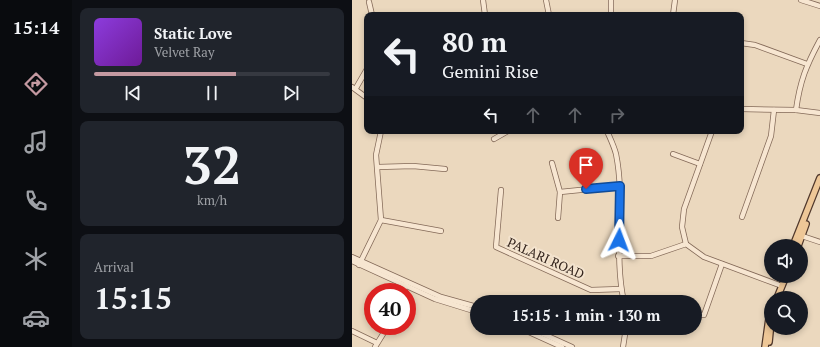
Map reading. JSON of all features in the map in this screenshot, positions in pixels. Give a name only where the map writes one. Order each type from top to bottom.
[{"type":"main road","points":[[799,239],[820,178]]},
{"type":"main road","points":[[798,239],[820,187]]},
{"type":"main road","points":[[777,291],[781,285]]},
{"type":"main road","points":[[780,291],[781,285]]},
{"type":"main road","points":[[764,347],[766,335]]},
{"type":"main road","points":[[768,347],[769,335]]},
{"type":"street","points":[[483,0],[485,12]]},
{"type":"street","points":[[546,0],[548,12]]},
{"type":"street","points":[[611,0],[611,12]]},
{"type":"street","points":[[673,12],[675,0]]},
{"type":"street","points":[[801,0],[820,6]]},
{"type":"street","points":[[370,2],[372,12]]},
{"type":"street","points":[[796,110],[800,85],[808,64],[820,40]]},
{"type":"street","points":[[744,43],[755,45],[808,64]]},
{"type":"street","points":[[364,73],[354,87],[364,95]]},
{"type":"street","points":[[744,108],[796,110],[820,113]]},
{"type":"street","points":[[742,217],[771,136],[774,110]]},
{"type":"street","points":[[360,263],[381,220],[376,155],[380,134]]},
{"type":"street","points":[[494,139],[503,134]]},
{"type":"street","points":[[608,134],[616,153],[620,186],[621,224],[618,256],[622,295]]},
{"type":"street","points":[[711,134],[684,209],[682,227],[686,244],[704,257],[781,285]]},
{"type":"street","points":[[673,154],[700,164]]},
{"type":"street","points":[[552,163],[560,192],[558,218]]},
{"type":"street","points":[[378,167],[413,166],[445,169]]},
{"type":"street","points":[[560,192],[620,186]]},
{"type":"street","name":"PALARI ROAD","points":[[501,190],[496,247],[591,290],[621,289]]},
{"type":"street","points":[[381,220],[441,231]]},
{"type":"street","points":[[800,235],[820,242]]},
{"type":"street","points":[[618,256],[651,256],[686,244]]},
{"type":"street","points":[[352,257],[360,263]]},
{"type":"street","points":[[352,261],[360,263],[404,283]]},
{"type":"street","points":[[702,315],[704,315],[722,264]]},
{"type":"street","points":[[416,288],[470,306]]},
{"type":"street","points":[[416,289],[446,304],[470,310]]},
{"type":"street","points":[[352,331],[376,345],[382,335]]},
{"type":"street","points":[[535,335],[562,347]]},
{"type":"street","points":[[545,335],[572,347]]},
{"type":"street","points":[[623,347],[625,335]]},
{"type":"route","points":[[586,189],[620,186],[621,224],[619,240]]}]
